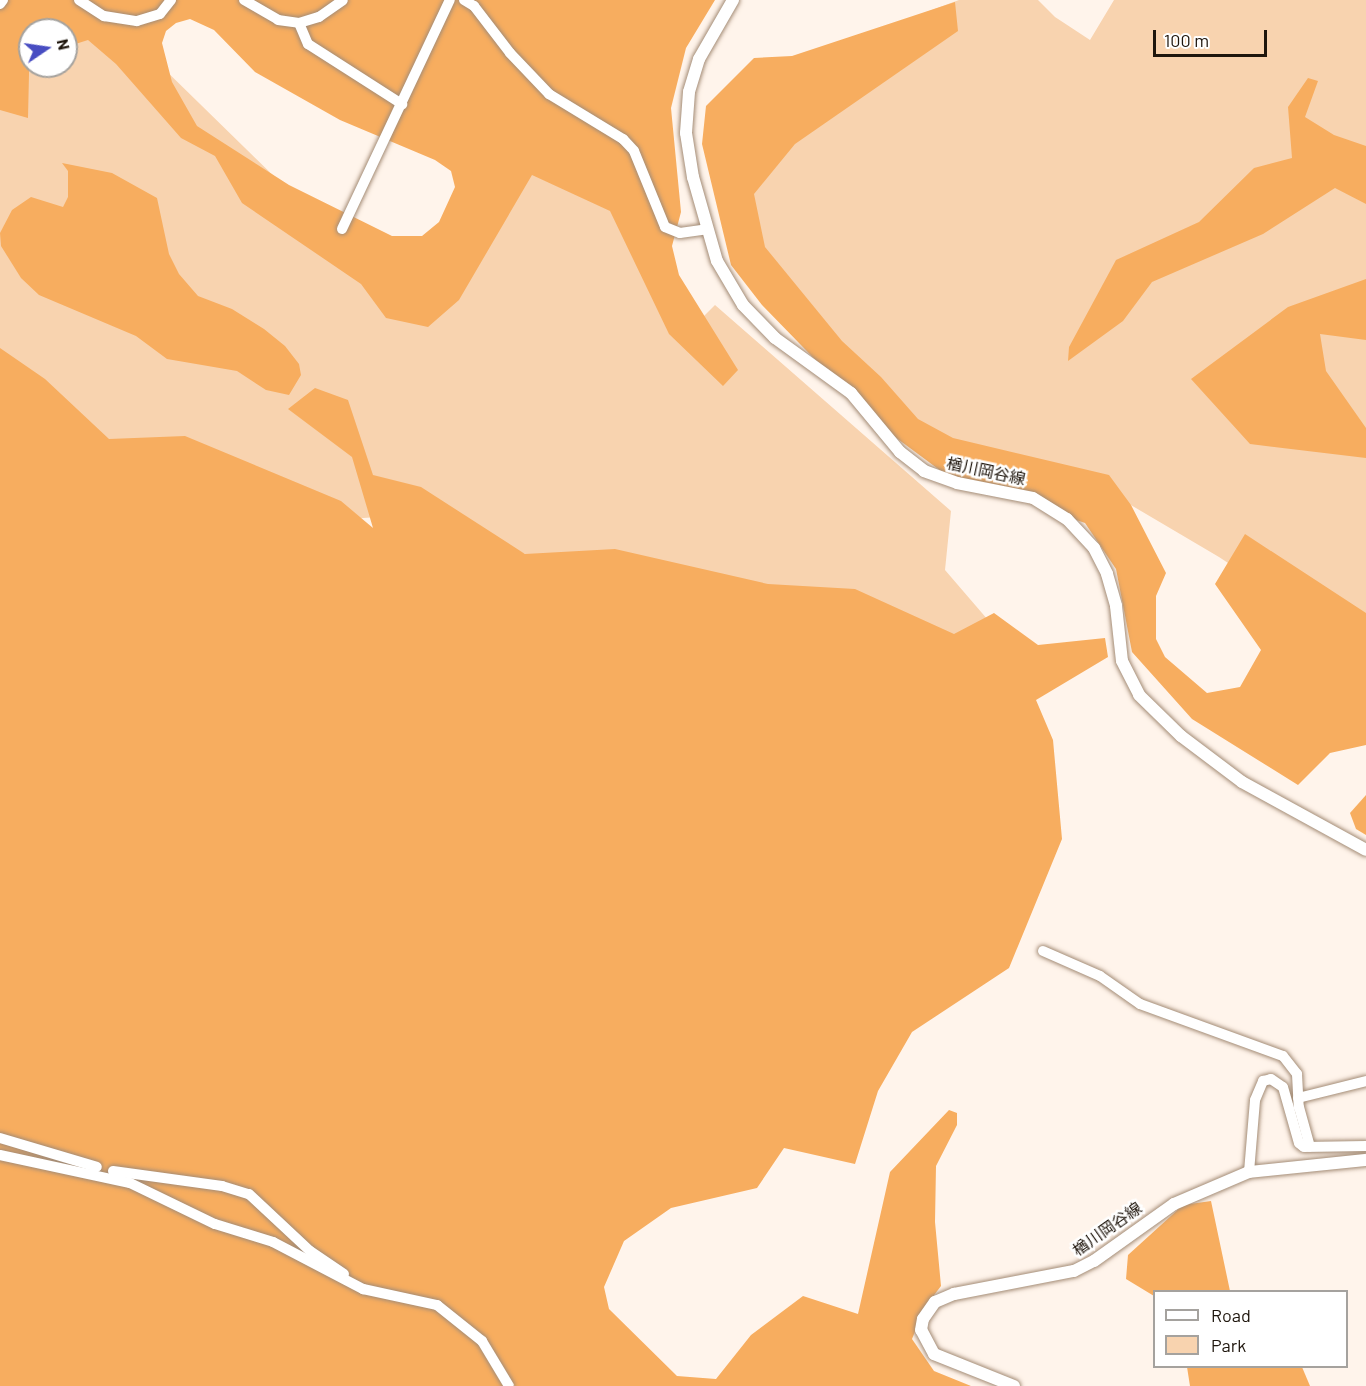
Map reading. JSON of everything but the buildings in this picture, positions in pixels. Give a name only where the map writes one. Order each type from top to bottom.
[{"type":"main road","name":"楢川岡谷線","points":[[734,0],[704,45],[686,105],[687,147],[707,229],[723,274],[754,318],[851,393],[908,459],[935,477],[1033,498],[1080,530],[1107,574],[1126,671],[1139,695],[1162,718],[1242,782],[1366,850]]},
{"type":"main road","name":"楢川岡谷線","points":[[1014,1386],[934,1354],[921,1330],[923,1319],[935,1302],[944,1296],[1074,1271],[1174,1204],[1249,1172],[1366,1160]]},
{"type":"street","points":[[0,4],[3,0]]},
{"type":"street","points":[[79,0],[104,16],[137,21],[159,14],[171,0]]},
{"type":"street","points":[[244,0],[278,20],[299,23],[319,17],[343,0]]},
{"type":"street","points":[[342,229],[450,0]]},
{"type":"street","points":[[464,0],[474,6],[535,82],[623,139],[634,151],[665,227],[680,233],[707,229]]},
{"type":"street","points":[[299,23],[308,44],[402,104]]},
{"type":"street","points":[[1043,951],[1100,976],[1140,1004],[1283,1056],[1297,1074],[1298,1098],[1310,1148]]},
{"type":"street","points":[[1249,1172],[1255,1100],[1263,1081],[1271,1079],[1283,1087],[1299,1143],[1310,1148],[1366,1146]]},
{"type":"street","points":[[1298,1098],[1366,1081]]},
{"type":"street","points":[[0,1138],[22,1148],[134,1176],[236,1189],[262,1203],[330,1266],[382,1291]]},
{"type":"street","points":[[0,1155],[130,1183],[215,1224],[273,1242],[339,1279],[437,1305],[455,1317],[482,1341],[509,1386]]},
{"type":"green space","points":[[959,0],[1038,0],[1055,17],[1090,40],[1114,0],[1366,0],[1366,654],[1219,557],[1102,488],[930,441],[763,284],[722,150],[899,22]]},
{"type":"green space","points":[[69,6],[155,60],[288,190],[430,281],[498,113],[616,167],[697,323],[715,305],[951,511],[945,570],[988,620],[980,640],[525,554],[436,513],[349,519],[125,477],[0,393],[0,48],[18,59],[18,78],[78,78],[78,18],[68,18]]},
{"type":"shaded area","points":[[0,0],[715,0],[686,48],[671,108],[681,212],[672,246],[679,275],[738,370],[723,386],[669,334],[610,211],[532,175],[459,300],[428,327],[386,318],[361,284],[242,203],[215,156],[181,138],[116,64],[88,40],[78,43],[78,18],[18,18],[18,78],[29,78],[28,118],[0,110]],"holes":[[[190,19],[214,30],[255,72],[340,120],[435,160],[451,171],[455,187],[439,222],[422,236],[392,236],[289,185],[197,126],[172,82],[162,43],[166,31],[176,23]]]},
{"type":"shaded area","points":[[955,2],[958,31],[795,144],[754,194],[765,247],[842,341],[881,377],[918,419],[953,438],[1109,475],[1131,505],[1166,573],[1156,596],[1156,639],[1165,657],[1207,693],[1240,687],[1261,650],[1215,584],[1245,534],[1366,613],[1366,745],[1330,753],[1298,785],[1192,719],[1132,652],[1116,569],[1085,523],[945,474],[891,434],[836,381],[762,305],[731,265],[702,144],[706,106],[754,58],[792,56]]},
{"type":"shaded area","points":[[1308,78],[1318,81],[1305,117],[1334,135],[1366,146],[1366,204],[1335,188],[1263,234],[1152,282],[1123,321],[1068,361],[1069,347],[1116,260],[1199,222],[1254,168],[1292,158],[1288,107]]},
{"type":"shaded area","points":[[62,163],[112,173],[157,198],[169,254],[179,274],[198,296],[232,309],[264,329],[285,346],[299,364],[301,375],[289,395],[266,390],[237,371],[167,359],[136,336],[39,295],[21,278],[1,246],[0,233],[12,210],[31,197],[63,207],[68,197],[68,171]]},
{"type":"shaded area","points":[[1366,279],[1366,340],[1320,334],[1326,371],[1366,428],[1366,458],[1250,444],[1191,379],[1288,307]]},
{"type":"shaded area","points":[[0,348],[45,379],[109,439],[185,436],[341,501],[373,528],[352,457],[288,409],[315,388],[348,400],[373,475],[421,487],[525,554],[615,549],[768,584],[855,589],[954,634],[994,613],[1038,645],[1105,638],[1108,657],[1036,700],[1053,740],[1062,839],[1009,968],[912,1032],[878,1091],[855,1164],[784,1148],[757,1188],[671,1208],[624,1241],[604,1287],[609,1309],[677,1376],[716,1379],[751,1335],[803,1296],[858,1314],[890,1172],[949,1110],[957,1113],[957,1125],[936,1166],[935,1222],[941,1286],[925,1307],[912,1339],[934,1371],[971,1386],[0,1386]]},
{"type":"shaded area","points":[[1366,795],[1366,835],[1356,829],[1350,813]]},
{"type":"shaded area","points":[[1211,1201],[1230,1290],[1153,1290],[1153,1295],[1126,1279],[1128,1255],[1183,1205]]},
{"type":"shaded area","points":[[1187,1368],[1302,1368],[1310,1386],[1190,1386]]}]
